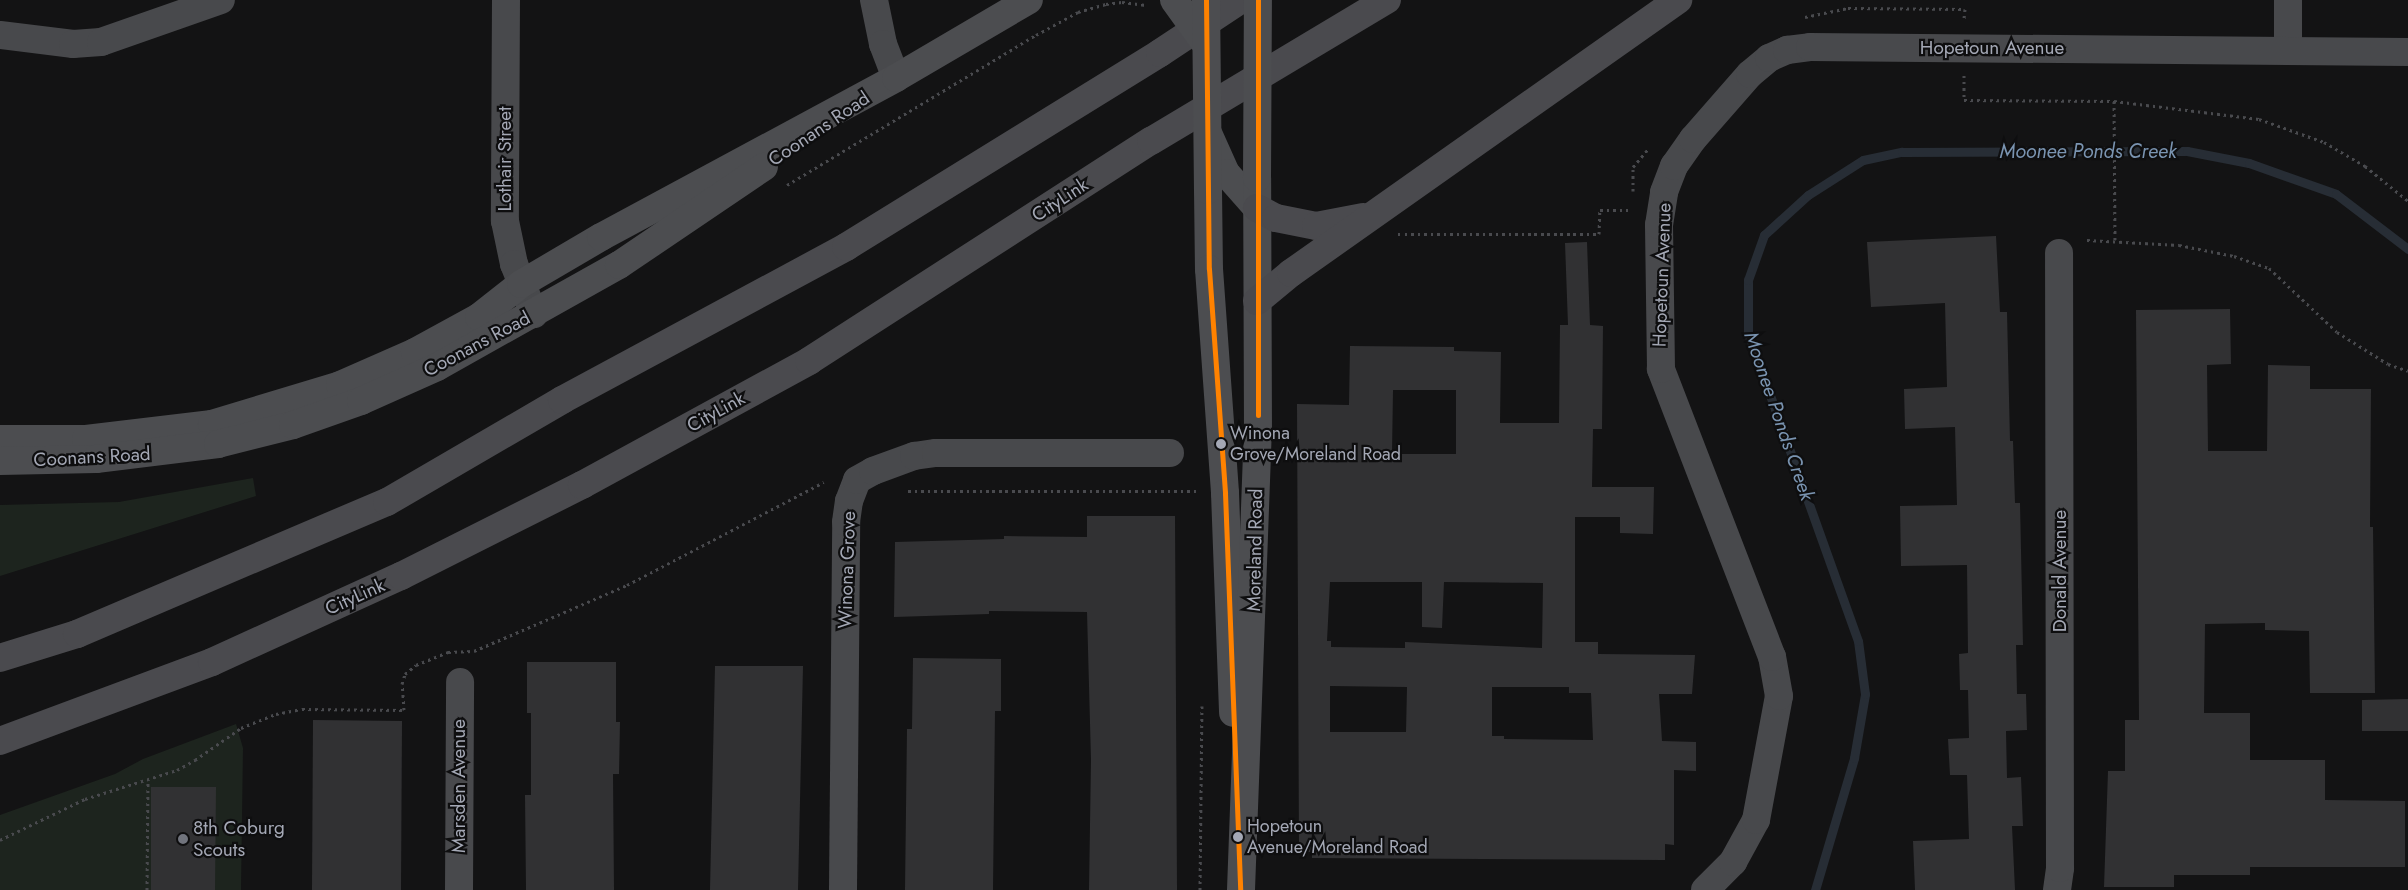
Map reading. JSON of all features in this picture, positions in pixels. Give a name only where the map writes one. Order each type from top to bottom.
[{"type":"highway","points":[[0,658],[77,634],[386,502],[562,400],[846,247],[1160,53],[1240,0]]},
{"type":"highway","name":"CityLink","points":[[0,741],[212,662],[401,576],[582,485],[809,361],[1151,141],[1387,0]]},
{"type":"highway","points":[[1257,302],[1291,273],[1678,0]]},
{"type":"highway","points":[[1257,208],[1299,224],[1325,225],[1367,215],[1414,187]]},
{"type":"street","points":[[0,35],[65,43],[101,42],[221,0]]},
{"type":"street","name":"Lothair Street","points":[[506,0],[505,221],[521,284],[534,314]]},
{"type":"street","points":[[874,0],[882,44],[896,78]]},
{"type":"street","name":"Coonans Road","points":[[0,439],[86,438],[152,433],[212,424],[266,410],[340,385],[415,352],[479,317],[521,284],[896,78],[1029,0]]},
{"type":"street","points":[[1174,0],[1205,43]]},
{"type":"street","name":"Moreland Road","points":[[1206,0],[1205,126],[1210,292],[1226,493],[1240,890]]},
{"type":"street","name":"Moreland Road","points":[[1240,890],[1254,624],[1258,432],[1257,208],[1245,180],[1258,0]]},
{"type":"street","points":[[2288,0],[2288,51]]},
{"type":"street","name":"Hopetoun Avenue","points":[[1705,890],[1734,862],[1756,820],[1779,696],[1772,657],[1661,369],[1659,225],[1664,192],[1674,166],[1693,139],[1750,74],[1769,58],[1787,50],[1810,47],[2408,52]]},
{"type":"street","name":"Coonans Road","points":[[0,461],[96,459],[158,454],[218,444],[293,424],[362,401],[437,367],[619,265],[896,78]]},
{"type":"street","points":[[1205,126],[1218,162],[1245,180]]},
{"type":"street","name":"Donald Avenue","points":[[2057,890],[2060,868],[2059,252]]},
{"type":"street","name":"Winona Grove","points":[[843,890],[846,522],[849,501],[857,480],[873,470],[914,456],[936,453],[1170,453]]},
{"type":"street","name":"Marsden Avenue","points":[[459,890],[460,682]]},
{"type":"path","points":[[1801,18],[1848,8],[1965,9],[1963,48],[1964,100],[2114,101],[2259,120],[2324,142],[2365,166],[2408,201]]},
{"type":"path","points":[[2114,101],[2116,122],[2115,240]]},
{"type":"path","points":[[1599,234],[1600,210],[1632,210],[1633,167],[1652,144]]},
{"type":"path","points":[[2087,240],[2115,240],[2179,245],[2234,256],[2269,268],[2337,332],[2388,364],[2408,371]]},
{"type":"path","points":[[0,840],[85,799],[148,780],[195,760],[241,728],[276,714],[302,709],[404,710],[402,684],[405,674],[416,665],[448,652],[474,650],[627,585],[826,481]]},
{"type":"path","points":[[899,491],[1200,491]]},
{"type":"path","points":[[147,890],[148,780]]},
{"type":"shaded area","points":[[253,478],[256,496],[0,576],[0,505],[119,502]]},
{"type":"shaded area","points":[[236,724],[243,748],[241,890],[0,890],[0,815],[115,774],[143,759]]},
{"type":"building","points":[[1996,236],[2000,312],[2007,312],[2010,441],[2013,441],[2015,503],[2020,503],[2023,645],[2016,645],[2017,694],[2026,694],[2027,730],[2006,731],[2007,778],[2021,777],[2023,826],[2012,826],[2015,890],[1915,890],[1913,841],[1969,839],[1967,775],[1950,775],[1948,739],[1969,738],[1968,690],[1960,690],[1959,654],[1968,653],[1967,565],[1901,566],[1900,506],[1957,505],[1955,427],[1905,429],[1904,389],[1947,387],[1945,303],[1871,307],[1867,242]]},
{"type":"building","points":[[1587,242],[1590,325],[1603,326],[1602,429],[1593,429],[1592,487],[1654,487],[1653,534],[1620,533],[1620,517],[1575,517],[1575,642],[1598,642],[1598,654],[1695,655],[1692,694],[1659,694],[1662,741],[1696,742],[1696,771],[1674,770],[1674,845],[1665,844],[1665,860],[1312,858],[1312,852],[1299,852],[1297,404],[1349,405],[1350,346],[1454,347],[1454,351],[1501,352],[1500,423],[1559,423],[1560,325],[1568,325],[1565,243]],"holes":[[[1393,390],[1456,390],[1456,454],[1392,454]],[[1330,582],[1422,582],[1422,627],[1442,628],[1444,582],[1543,583],[1542,648],[1405,642],[1405,648],[1331,647],[1331,641],[1327,641]],[[1330,686],[1407,687],[1406,732],[1330,732]],[[1492,687],[1569,687],[1569,693],[1591,693],[1593,740],[1504,739],[1504,736],[1492,736]]]},
{"type":"building","points":[[2230,309],[2231,364],[2207,365],[2208,451],[2267,451],[2268,365],[2310,366],[2310,389],[2371,389],[2370,527],[2373,527],[2375,693],[2310,693],[2309,631],[2265,630],[2265,623],[2205,624],[2204,713],[2250,713],[2250,760],[2325,760],[2325,800],[2405,801],[2405,867],[2250,867],[2250,875],[2174,875],[2174,887],[2104,887],[2108,771],[2125,771],[2125,720],[2139,720],[2136,310]]},
{"type":"building","points":[[1087,516],[1175,516],[1177,890],[1089,890],[1091,760],[1087,612],[989,611],[989,614],[894,617],[895,542],[1004,539],[1004,536],[1087,537]]},
{"type":"building","points":[[913,658],[1001,659],[1001,711],[995,711],[993,890],[905,890],[907,729],[912,729]]},
{"type":"building","points":[[527,662],[616,662],[616,722],[620,722],[619,774],[613,774],[614,890],[526,890],[525,795],[531,795],[531,713],[527,713]]},
{"type":"building","points":[[715,666],[803,666],[798,890],[710,890]]},
{"type":"building","points":[[2408,699],[2408,731],[2362,731],[2362,700]]},
{"type":"building","points":[[313,720],[402,721],[401,890],[312,890]]},
{"type":"building","name":"8th Coburg Scouts","points":[[151,787],[216,787],[215,890],[151,890]]},
{"type":"waterway","name":"Moonee Ponds Creek","points":[[1815,890],[1854,758],[1865,694],[1858,641],[1748,334],[1748,280],[1764,235],[1808,195],[1863,160],[1902,152],[2187,151],[2249,163],[2336,194],[2408,249]]},
{"type":"transit line","points":[[1206,0],[1209,269],[1225,493],[1240,890]]},
{"type":"transit line","points":[[1258,0],[1258,415]]},
{"type":"place","name":"Winona Grove/Moreland Road","points":[[1221,444]]},
{"type":"place","name":"Hopetoun Avenue/Moreland Road","points":[[1238,837]]},
{"type":"place","name":"8th Coburg Scouts","points":[[183,839]]}]
